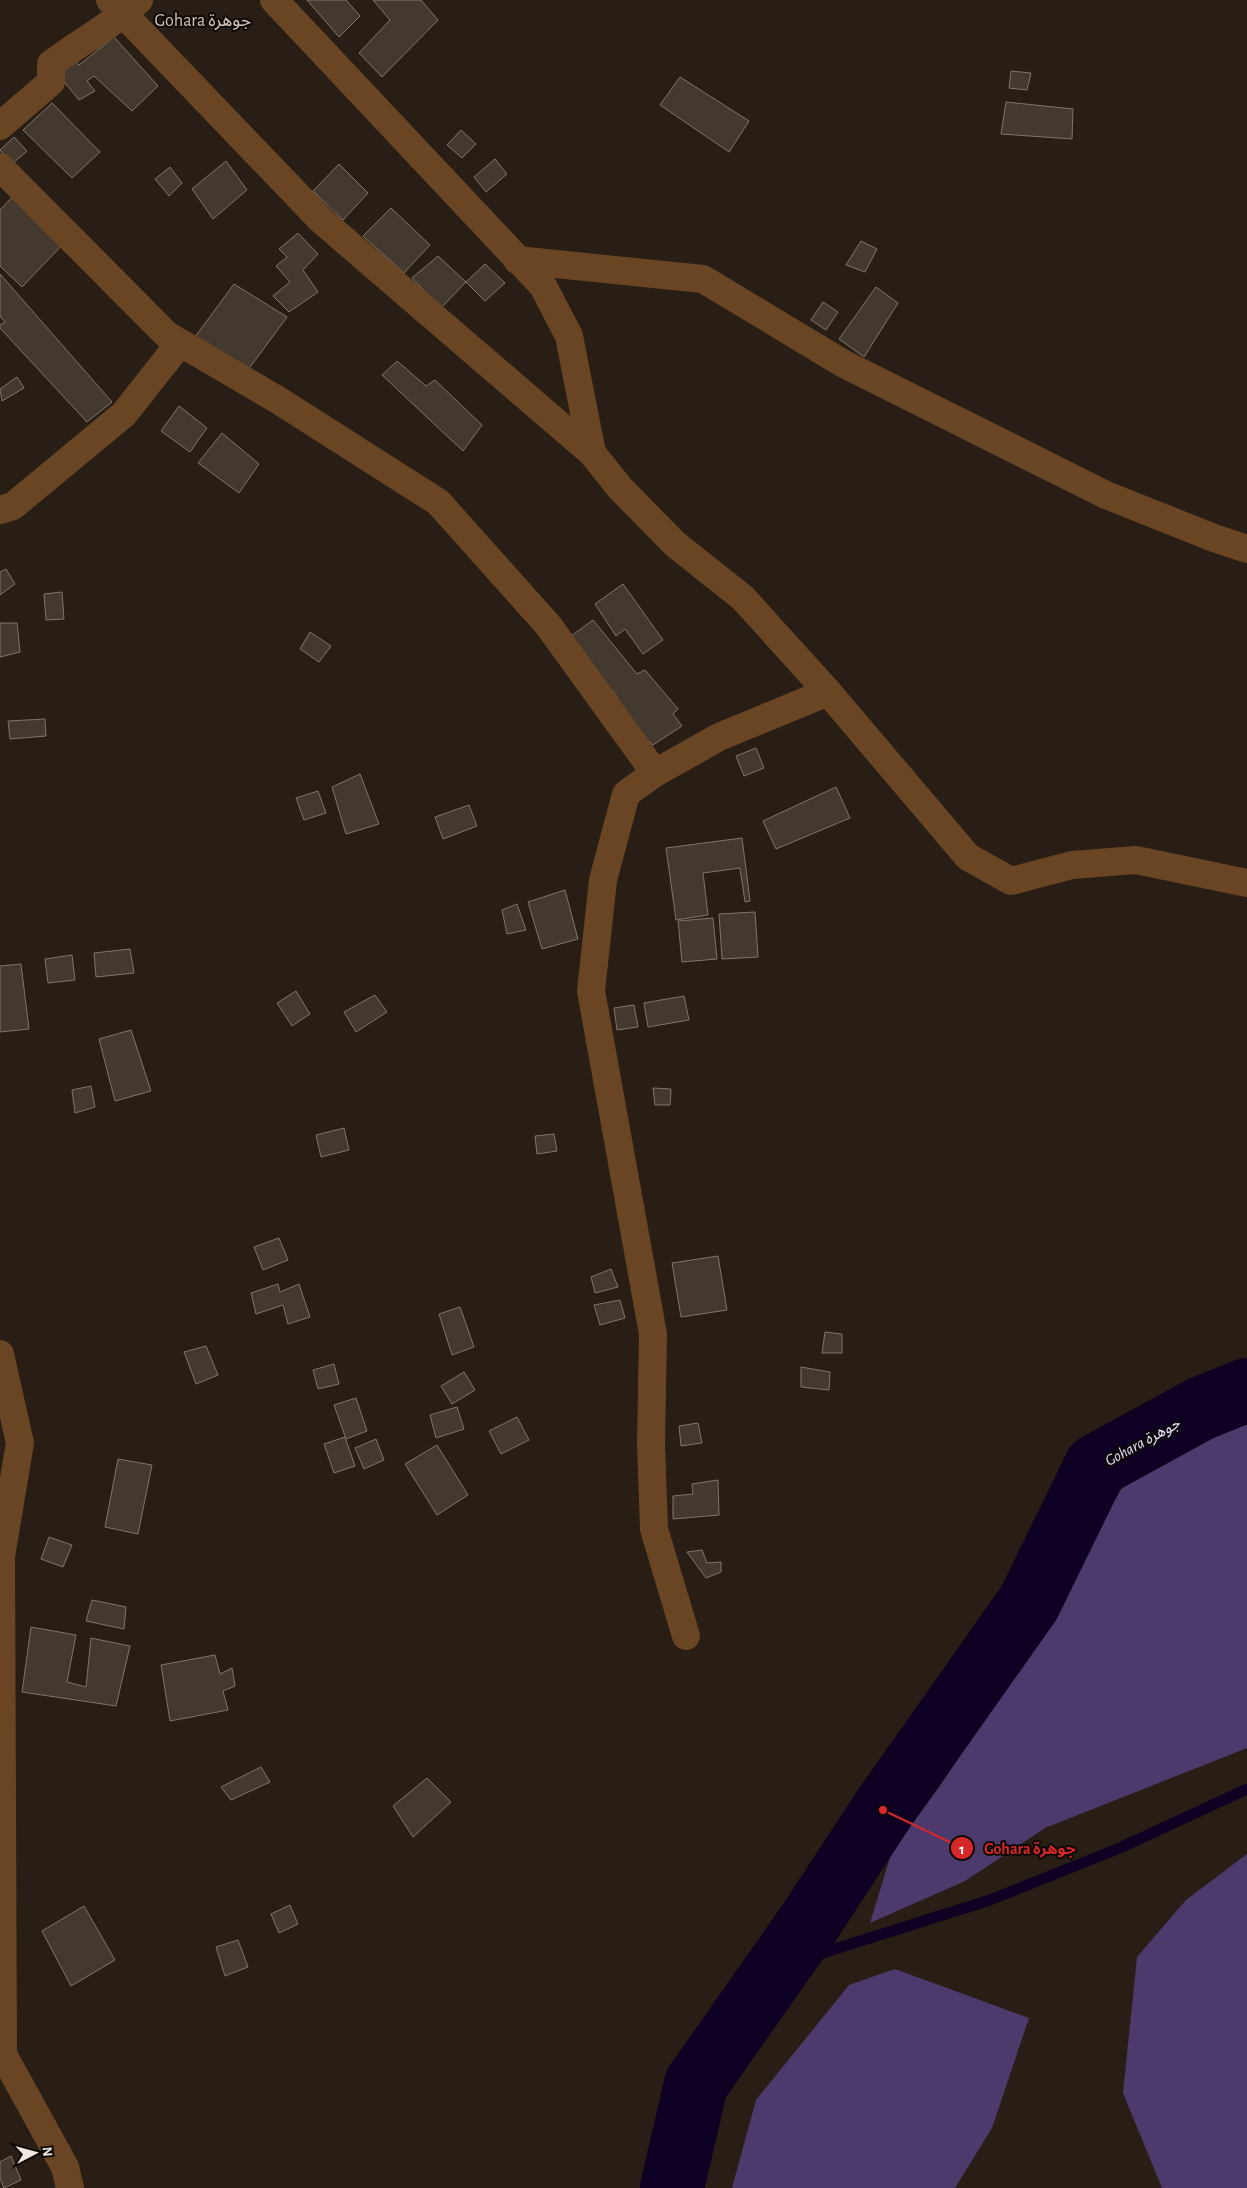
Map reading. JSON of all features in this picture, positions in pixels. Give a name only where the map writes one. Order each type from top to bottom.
[{"type":"street","points":[[274,0],[543,286],[569,336],[592,453]]},
{"type":"street","points":[[0,126],[51,82],[51,64],[124,5],[321,220],[592,453],[620,488],[675,544],[743,598],[828,692],[968,857],[1011,881],[1072,865],[1136,860],[1247,883]]},
{"type":"street","points":[[0,167],[166,335],[278,400],[438,502],[548,625],[655,773]]},
{"type":"street","points":[[517,260],[703,279],[844,364],[1106,496],[1247,549]]},
{"type":"street","points":[[0,510],[13,506],[124,414],[180,343]]},
{"type":"street","points":[[686,1636],[654,1529],[651,1444],[653,1334],[591,991],[603,880],[626,794],[655,773],[719,737],[828,692]]},
{"type":"street","points":[[0,1354],[20,1443],[0,1556],[1,2051],[65,2167],[70,2188]]},
{"type":"shaded area","points":[[1247,1420],[1247,1748],[1045,1828],[965,1881],[870,1923],[892,1851],[940,1786],[1046,1622],[1090,1539],[1124,1485],[1231,1425]]},
{"type":"shaded area","points":[[1247,1854],[1247,2188],[1162,2188],[1123,2093],[1137,1957],[1186,1900]]},
{"type":"shaded area","points":[[895,1969],[1029,2018],[992,2128],[955,2188],[732,2188],[756,2100],[849,1985]]},
{"type":"building","points":[[307,0],[346,0],[360,16],[339,37]]},
{"type":"building","points":[[373,0],[421,0],[438,20],[382,77],[359,53],[390,20]]},
{"type":"building","points":[[114,37],[158,86],[132,111],[94,76],[87,81],[95,91],[79,100],[62,79],[58,66],[73,58],[79,65]]},
{"type":"building","points":[[1011,71],[1031,73],[1027,90],[1009,88]]},
{"type":"building","points":[[680,77],[749,121],[729,152],[660,105]]},
{"type":"building","points":[[1006,102],[1073,109],[1072,139],[1001,134]]},
{"type":"building","points":[[52,103],[100,152],[72,178],[23,130]]},
{"type":"building","points":[[461,130],[476,144],[462,158],[447,145]]},
{"type":"building","points":[[14,137],[27,151],[12,164],[0,150]]},
{"type":"building","points":[[495,159],[507,174],[486,192],[474,177]]},
{"type":"building","points":[[226,161],[247,190],[213,219],[192,189]]},
{"type":"building","points":[[339,164],[368,193],[343,220],[313,191]]},
{"type":"building","points":[[170,167],[182,183],[169,196],[155,179]]},
{"type":"building","points":[[17,192],[67,240],[22,287],[0,266],[0,210]]},
{"type":"building","points":[[391,208],[430,245],[404,273],[363,236]]},
{"type":"building","points":[[298,233],[318,254],[303,270],[318,292],[289,312],[273,296],[290,282],[276,266],[287,257],[279,249]]},
{"type":"building","points":[[861,241],[877,249],[865,272],[846,265]]},
{"type":"building","points":[[438,256],[466,282],[441,308],[412,278]]},
{"type":"building","points":[[485,264],[505,283],[485,301],[466,282]]},
{"type":"building","points":[[0,274],[112,402],[87,422],[0,328],[0,325],[5,322],[0,316]]},
{"type":"building","points":[[234,284],[287,317],[248,370],[195,337]]},
{"type":"building","points":[[876,287],[898,303],[864,357],[839,339]]},
{"type":"building","points":[[823,302],[838,312],[826,330],[811,320]]},
{"type":"building","points":[[397,361],[426,386],[435,380],[482,425],[463,451],[382,375]]},
{"type":"building","points":[[17,377],[24,388],[2,401],[0,389]]},
{"type":"building","points":[[179,406],[207,428],[190,452],[161,431]]},
{"type":"building","points":[[222,433],[259,464],[239,493],[198,463]]},
{"type":"building","points":[[6,569],[15,584],[0,595],[0,572]]},
{"type":"building","points":[[623,584],[663,640],[643,654],[625,629],[616,636],[595,604]]},
{"type":"building","points":[[62,592],[64,619],[46,620],[44,594]]},
{"type":"building","points":[[593,620],[637,674],[645,670],[678,709],[673,714],[682,726],[653,745],[641,734],[613,691],[606,694],[567,639]]},
{"type":"building","points":[[0,623],[17,623],[20,652],[0,657]]},
{"type":"building","points":[[310,632],[331,646],[319,662],[300,649]]},
{"type":"building","points":[[45,719],[46,736],[10,739],[8,721]]},
{"type":"building","points":[[756,748],[764,768],[744,776],[736,756]]},
{"type":"building","points":[[360,774],[379,824],[346,834],[332,787]]},
{"type":"building","points":[[836,787],[850,818],[776,849],[763,821]]},
{"type":"building","points":[[318,791],[326,813],[304,820],[296,798]]},
{"type":"building","points":[[469,805],[477,826],[443,839],[435,817]]},
{"type":"building","points":[[742,838],[750,901],[745,902],[740,868],[703,873],[708,915],[676,920],[666,848]]},
{"type":"building","points":[[565,890],[578,939],[542,949],[528,902]]},
{"type":"building","points":[[517,904],[526,930],[507,934],[502,910]]},
{"type":"building","points":[[755,912],[758,957],[722,959],[719,914]]},
{"type":"building","points":[[713,918],[717,959],[682,962],[678,921]]},
{"type":"building","points":[[130,949],[134,973],[96,977],[94,953]]},
{"type":"building","points":[[72,955],[75,980],[48,983],[45,959]]},
{"type":"building","points":[[21,964],[29,1029],[0,1032],[0,966]]},
{"type":"building","points":[[296,991],[310,1014],[292,1026],[277,1003]]},
{"type":"building","points":[[375,995],[387,1012],[356,1032],[344,1012]]},
{"type":"building","points":[[684,996],[689,1020],[648,1027],[644,1003]]},
{"type":"building","points":[[634,1005],[638,1027],[617,1030],[614,1008]]},
{"type":"building","points":[[131,1030],[151,1091],[115,1101],[99,1039]]},
{"type":"building","points":[[91,1086],[95,1107],[75,1113],[72,1090]]},
{"type":"building","points":[[653,1088],[671,1089],[670,1105],[655,1105]]},
{"type":"building","points":[[344,1128],[349,1150],[321,1157],[316,1135]]},
{"type":"building","points":[[554,1134],[557,1151],[537,1154],[535,1136]]},
{"type":"building","points":[[279,1238],[288,1260],[263,1270],[254,1247]]},
{"type":"building","points":[[718,1256],[727,1310],[681,1317],[672,1263]]},
{"type":"building","points":[[611,1269],[618,1287],[595,1293],[591,1277]]},
{"type":"building","points":[[278,1284],[280,1292],[299,1284],[310,1317],[288,1324],[283,1305],[256,1314],[251,1293]]},
{"type":"building","points":[[620,1300],[625,1318],[600,1325],[594,1305]]},
{"type":"building","points":[[460,1307],[474,1347],[452,1355],[439,1314]]},
{"type":"building","points":[[825,1332],[842,1334],[842,1353],[822,1353]]},
{"type":"building","points":[[206,1346],[218,1375],[196,1384],[184,1352]]},
{"type":"building","points":[[334,1364],[339,1384],[318,1389],[313,1370]]},
{"type":"building","points":[[801,1367],[830,1372],[829,1390],[801,1387]]},
{"type":"building","points":[[464,1372],[475,1390],[452,1404],[441,1386]]},
{"type":"building","points":[[356,1398],[367,1431],[346,1439],[334,1405]]},
{"type":"building","points":[[457,1407],[464,1429],[436,1438],[430,1415]]},
{"type":"building","points":[[517,1417],[529,1440],[501,1454],[489,1431]]},
{"type":"building","points":[[698,1423],[702,1443],[681,1446],[679,1426]]},
{"type":"building","points":[[345,1437],[355,1466],[334,1473],[324,1444]]},
{"type":"building","points":[[376,1439],[384,1460],[364,1469],[355,1448]]},
{"type":"building","points":[[437,1445],[468,1495],[437,1515],[405,1464]]},
{"type":"building","points":[[118,1459],[152,1465],[138,1534],[105,1527]]},
{"type":"building","points":[[718,1480],[719,1515],[673,1519],[673,1496],[693,1494],[692,1484]]},
{"type":"building","points":[[49,1537],[72,1545],[63,1567],[41,1559]]},
{"type":"building","points":[[702,1550],[707,1563],[721,1562],[721,1572],[706,1578],[687,1552]]},
{"type":"building","points":[[92,1600],[126,1607],[124,1629],[86,1621]]},
{"type":"building","points":[[31,1627],[76,1635],[67,1682],[86,1687],[91,1638],[130,1646],[116,1706],[22,1692]]},
{"type":"building","points":[[215,1655],[220,1674],[232,1668],[235,1686],[223,1691],[228,1710],[170,1721],[161,1665]]},
{"type":"building","points":[[261,1767],[270,1782],[231,1800],[221,1787]]},
{"type":"building","points":[[427,1778],[451,1802],[413,1837],[393,1806]]},
{"type":"building","points":[[290,1905],[298,1924],[279,1933],[271,1914]]},
{"type":"building","points":[[84,1906],[115,1960],[71,1986],[42,1931]]},
{"type":"building","points":[[238,1940],[248,1967],[225,1976],[216,1947]]},
{"type":"building","points":[[11,2156],[21,2180],[4,2188],[0,2179],[0,2162]]},
{"type":"waterway","name":"Gohara جوهرة","points":[[672,2188],[696,2084],[809,1923],[883,1810],[1029,1603],[1096,1466],[1200,1409],[1247,1390]]},
{"type":"waterway","points":[[778,1967],[990,1900],[1122,1847],[1247,1789]]},
{"type":"place","name":"Gohara جوهرة","points":[[883,1810]]},
{"type":"district","name":"Gohara جوهرة","points":[[203,20]]}]
